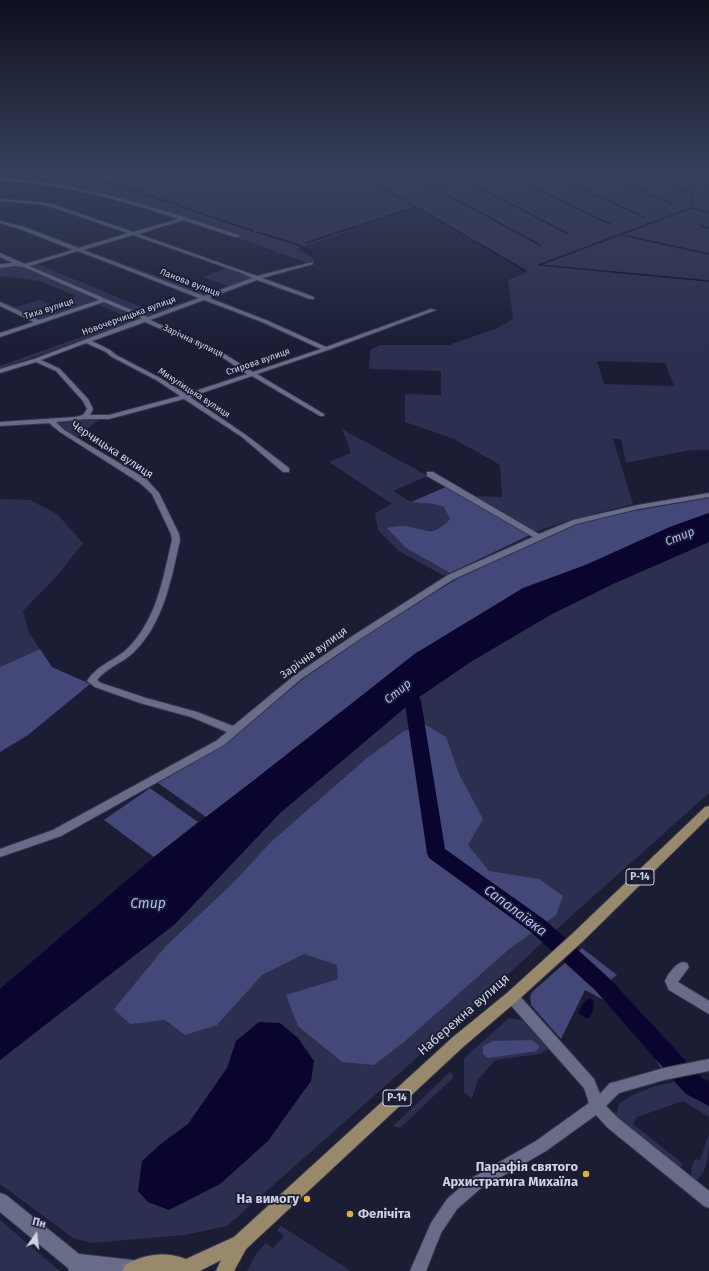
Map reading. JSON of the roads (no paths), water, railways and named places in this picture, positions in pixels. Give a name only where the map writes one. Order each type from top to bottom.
[{"type":"main road","name":"Набережна вулиця","points":[[189,1269],[240,1243],[458,1042],[512,997],[572,943],[709,810]]},
{"type":"main road","name":"Набережна вулиця","points":[[225,1271],[240,1243]]},
{"type":"main road","points":[[132,1270],[160,1261],[189,1269]]},
{"type":"street","name":"Ланова вулиця","points":[[33,232],[264,320],[326,348]]},
{"type":"street","points":[[226,232],[237,236]]},
{"type":"street","points":[[23,266],[132,233],[241,271],[312,298]]},
{"type":"street","name":"Зарічна вулиця","points":[[0,256],[104,300],[222,354],[252,374],[322,414]]},
{"type":"street","name":"Новочерчицька вулиця","points":[[0,371],[36,360],[257,278],[311,263]]},
{"type":"street","name":"Зарічна вулиця","points":[[0,266],[15,264],[23,266]]},
{"type":"street","name":"Тиха вулиця","points":[[0,335],[104,300]]},
{"type":"street","points":[[0,304],[40,322]]},
{"type":"street","name":"Стирова вулиця","points":[[85,417],[109,417],[185,397],[433,310]]},
{"type":"street","name":"Микулицька вулиця","points":[[86,341],[160,380],[244,436],[286,470]]},
{"type":"street","name":"Черчицька вулиця","points":[[0,424],[75,419],[85,417],[90,409],[86,400],[58,370],[36,360]]},
{"type":"street","name":"Черчицька вулиця","points":[[51,421],[62,431],[143,481],[155,493],[175,534],[176,540],[160,605],[144,636],[130,652],[95,675],[92,681],[98,686],[143,702],[194,714],[235,731]]},
{"type":"street","points":[[430,474],[538,537]]},
{"type":"street","name":"Зарічна вулиця","points":[[0,853],[57,833],[77,823],[220,743],[298,677],[364,632],[451,577],[573,522],[638,507],[709,495]]},
{"type":"street","points":[[683,967],[671,981],[673,986],[709,1008]]},
{"type":"street","points":[[512,997],[589,1084],[597,1106],[613,1123],[709,1200]]},
{"type":"street","points":[[418,1271],[436,1228],[452,1204],[476,1184],[541,1146],[597,1106],[616,1088],[664,1074],[709,1065]]},
{"type":"street","points":[[2,1202],[76,1266],[132,1270]]},
{"type":"water","name":"Стир","points":[[709,513],[709,542],[615,583],[552,614],[472,661],[413,701],[280,813],[175,924],[0,1060],[0,989],[154,857],[416,653],[523,588],[588,564],[670,527]]},
{"type":"water","points":[[590,998],[593,1000],[594,1005],[592,1013],[588,1019],[578,1013],[584,1002]]},
{"type":"water","points":[[259,1022],[280,1023],[298,1038],[314,1061],[311,1081],[268,1141],[220,1184],[169,1210],[148,1202],[138,1191],[142,1161],[162,1143],[188,1124],[227,1068],[236,1041]]},
{"type":"waterway","points":[[258,232],[299,245],[311,254]]},
{"type":"waterway","points":[[306,243],[338,232]]},
{"type":"waterway","points":[[459,232],[526,271]]},
{"type":"waterway","points":[[517,232],[540,245]]},
{"type":"waterway","points":[[626,232],[539,265],[709,281]]},
{"type":"waterway","points":[[622,235],[709,254]]},
{"type":"waterway","name":"Сапалаївка","points":[[398,692],[413,701],[436,853],[538,926],[602,984],[694,1086],[709,1095]]},
{"type":"place","name":"Парафія святого Архистратига Михаїла","points":[[586,1174]]},
{"type":"place","name":"На вимогу","points":[[307,1199]]},
{"type":"place","name":"Фелічіта","points":[[350,1214]]}]
